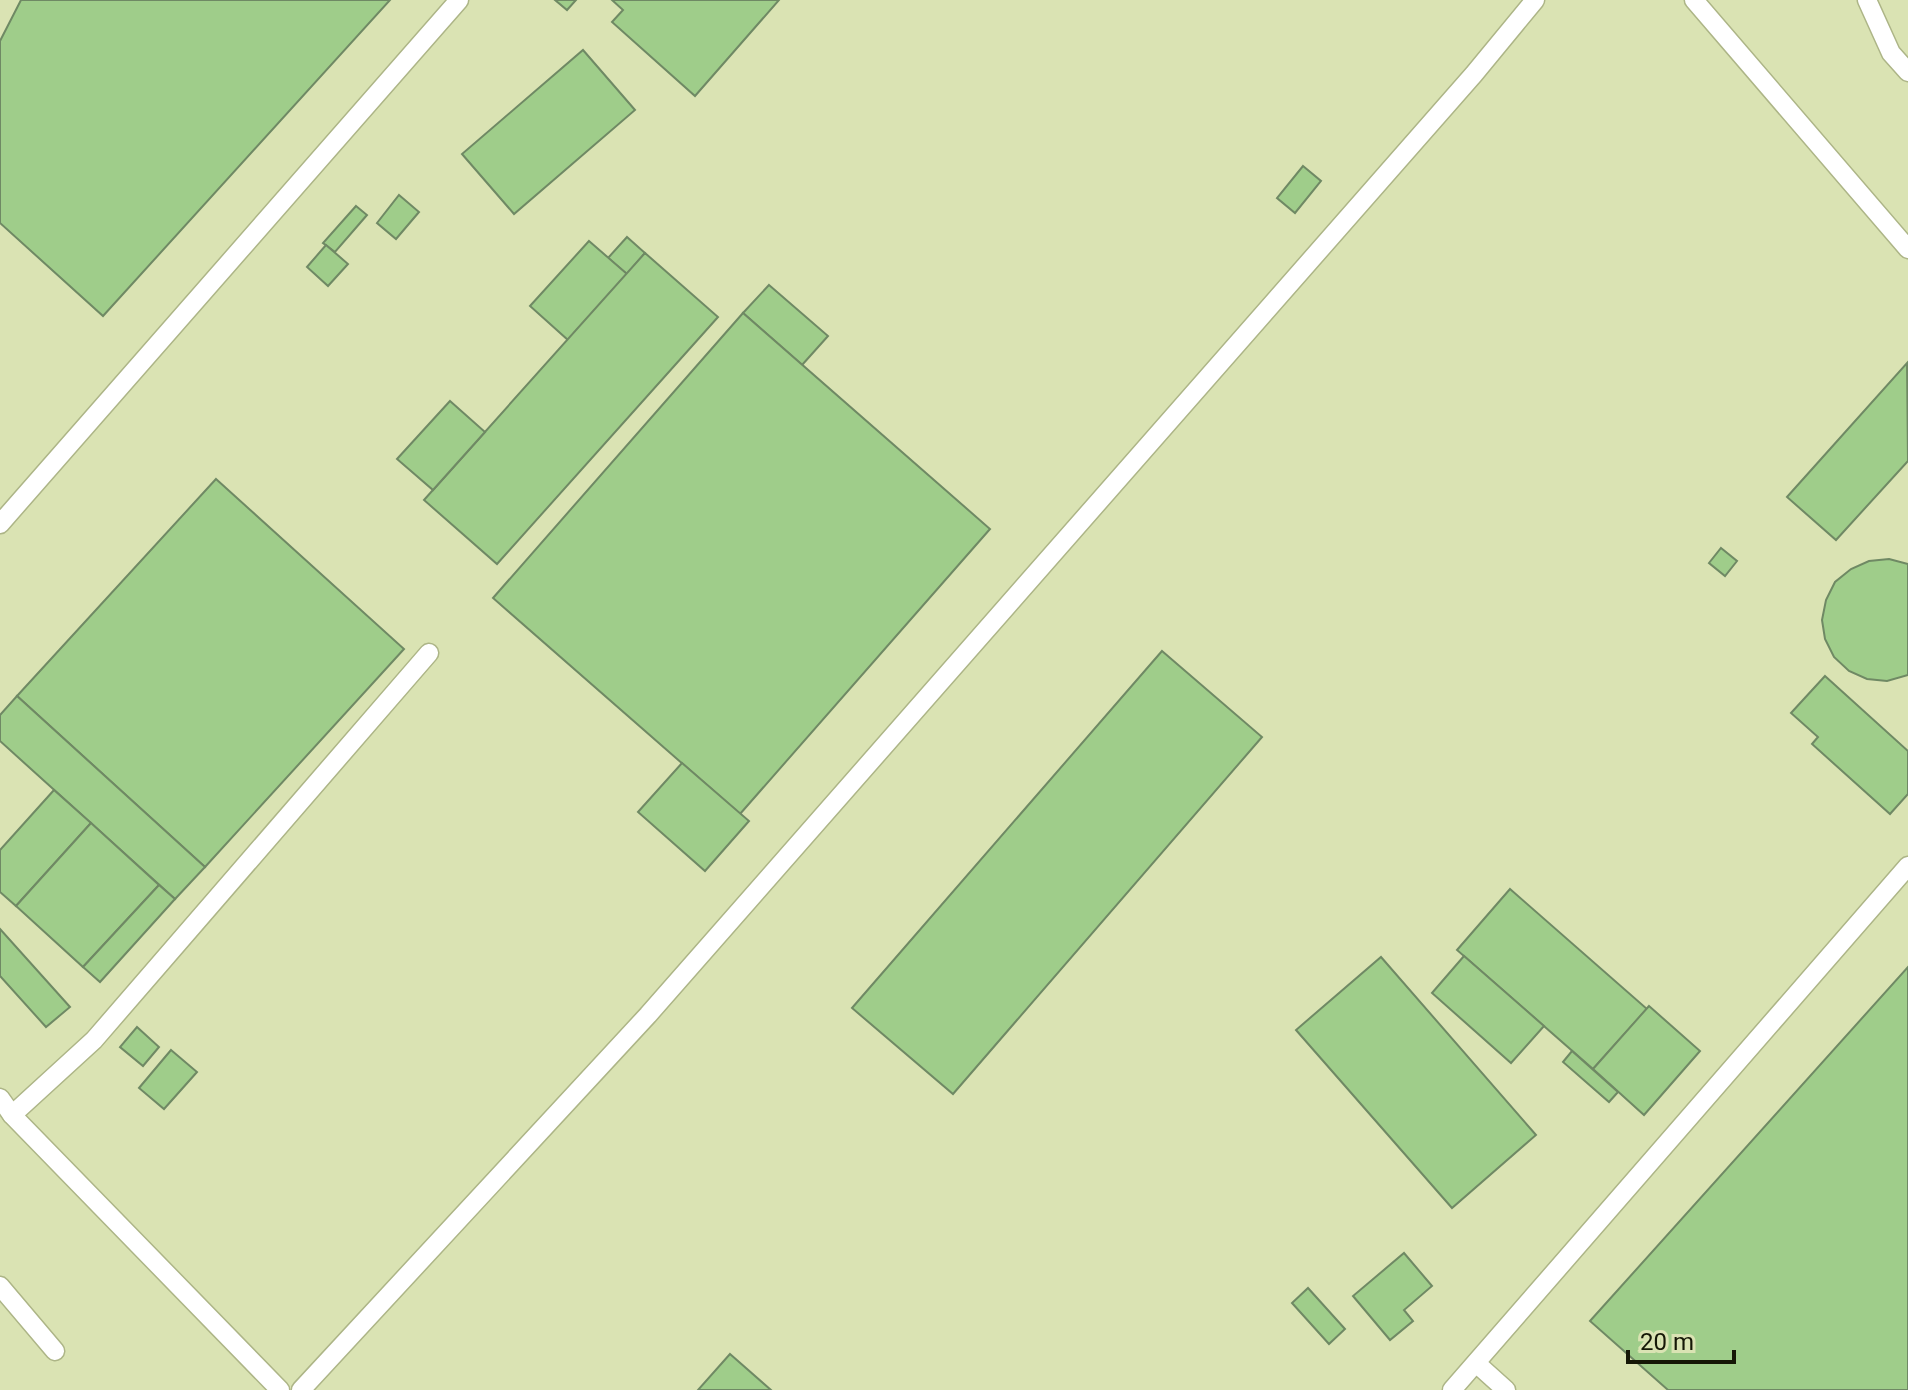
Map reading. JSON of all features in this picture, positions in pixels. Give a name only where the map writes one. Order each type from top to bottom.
[{"type":"lane","points":[[0,524],[459,0]]},
{"type":"lane","points":[[301,1390],[648,1015],[1474,74],[1535,0]]},
{"type":"lane","points":[[1694,0],[1908,249]]},
{"type":"lane","points":[[1867,0],[1891,53],[1908,72]]},
{"type":"lane","points":[[12,1115],[94,1040],[429,653]]},
{"type":"lane","points":[[1452,1390],[1908,866]]},
{"type":"lane","points":[[0,1098],[12,1115],[280,1390]]},
{"type":"lane","points":[[0,1286],[55,1351]]},
{"type":"lane","points":[[1476,1363],[1506,1390]]},
{"type":"building","points":[[21,0],[390,0],[103,316],[0,223],[0,41]]},
{"type":"building","points":[[555,0],[576,0],[567,10]]},
{"type":"building","points":[[612,0],[779,0],[695,96],[612,22],[623,10]]},
{"type":"building","points":[[583,50],[635,110],[514,214],[462,154]]},
{"type":"building","points":[[1303,166],[1321,181],[1295,213],[1277,198]]},
{"type":"building","points":[[399,195],[419,212],[396,239],[377,223]]},
{"type":"building","points":[[356,206],[367,215],[335,252],[323,243]]},
{"type":"building","points":[[627,237],[645,253],[627,274],[608,258]]},
{"type":"building","points":[[589,241],[627,274],[568,340],[530,306]]},
{"type":"building","points":[[326,245],[348,264],[328,286],[307,267]]},
{"type":"building","points":[[645,253],[718,317],[497,564],[424,500]]},
{"type":"building","points":[[769,285],[828,336],[802,365],[743,313]]},
{"type":"building","points":[[743,313],[990,529],[740,814],[493,598]]},
{"type":"building","points":[[1907,363],[1908,461],[1836,540],[1787,497]]},
{"type":"building","points":[[450,401],[485,432],[433,490],[397,459]]},
{"type":"building","points":[[216,479],[404,649],[205,867],[17,696]]},
{"type":"building","points":[[1721,548],[1737,561],[1725,576],[1709,563]]},
{"type":"building","points":[[1889,559],[1908,564],[1908,675],[1887,681],[1867,679],[1849,671],[1834,657],[1825,639],[1822,620],[1826,600],[1835,582],[1851,569],[1869,561]]},
{"type":"building","points":[[1162,651],[1262,737],[953,1094],[852,1008]]},
{"type":"building","points":[[1825,676],[1908,751],[1908,794],[1890,814],[1812,744],[1818,737],[1791,713]]},
{"type":"building","points":[[17,696],[205,867],[175,899],[0,741],[0,715]]},
{"type":"building","points":[[682,763],[749,821],[705,871],[638,812]]},
{"type":"building","points":[[54,790],[91,823],[16,906],[0,892],[0,850]]},
{"type":"building","points":[[91,823],[159,885],[83,967],[16,906]]},
{"type":"building","points":[[159,885],[175,899],[100,982],[83,967]]},
{"type":"building","points":[[1510,889],[1647,1009],[1593,1069],[1457,950]]},
{"type":"building","points":[[0,929],[70,1007],[46,1027],[0,976]]},
{"type":"building","points":[[1464,956],[1544,1026],[1511,1063],[1432,993]]},
{"type":"building","points":[[1381,957],[1536,1135],[1452,1208],[1296,1030]]},
{"type":"building","points":[[1908,967],[1908,1390],[1668,1390],[1590,1321]]},
{"type":"building","points":[[1649,1006],[1700,1051],[1644,1115],[1593,1069]]},
{"type":"building","points":[[137,1027],[159,1047],[143,1066],[120,1047]]},
{"type":"building","points":[[171,1050],[197,1072],[164,1109],[139,1088]]},
{"type":"building","points":[[1572,1051],[1618,1092],[1609,1102],[1563,1062]]},
{"type":"building","points":[[1404,1253],[1432,1286],[1404,1310],[1413,1321],[1390,1340],[1353,1296]]},
{"type":"building","points":[[1308,1288],[1345,1329],[1329,1344],[1292,1303]]},
{"type":"building","points":[[730,1354],[771,1390],[698,1390]]}]
